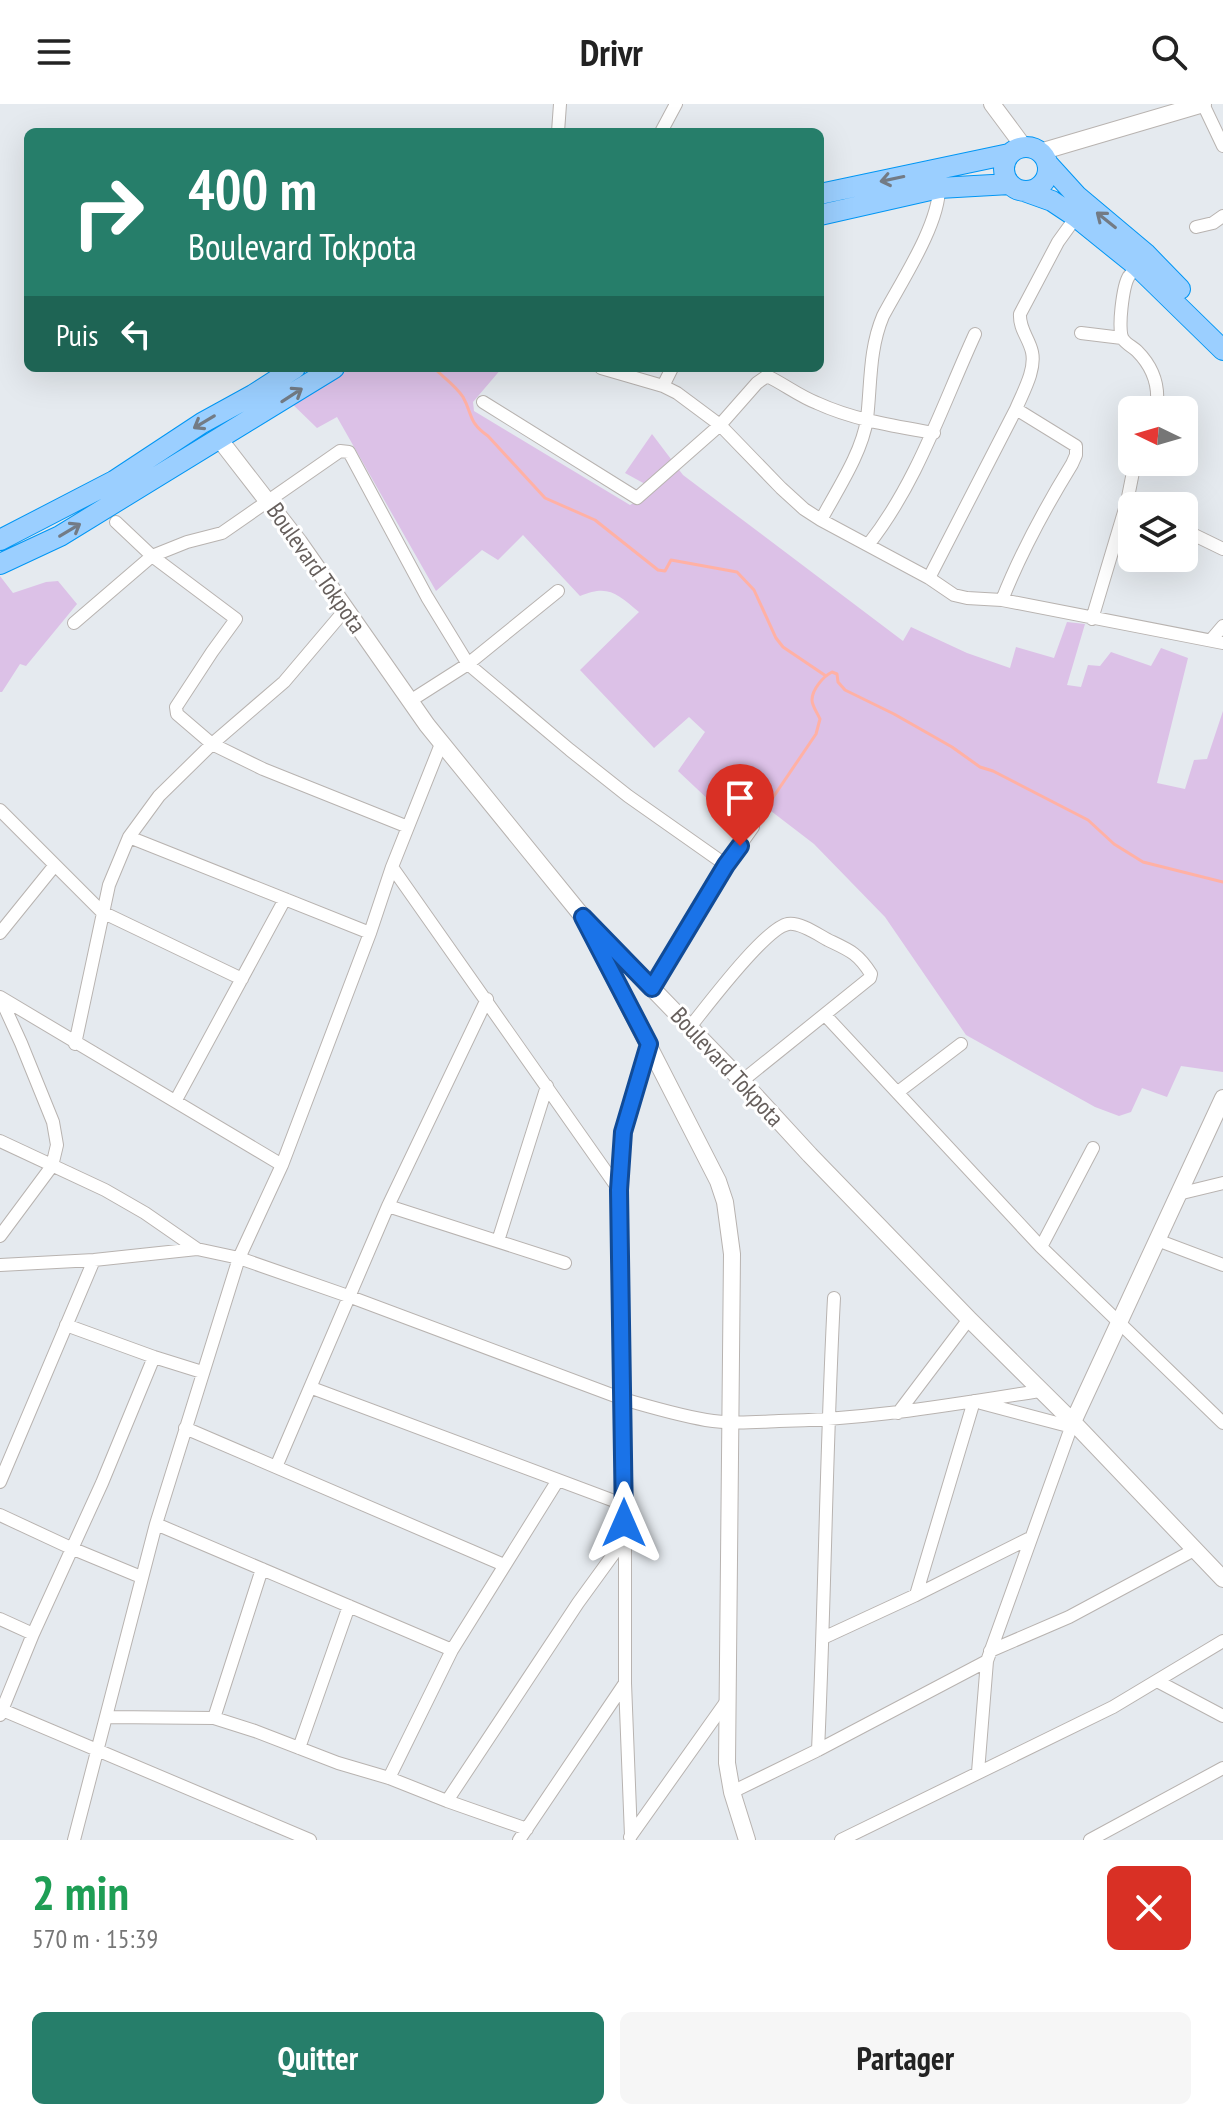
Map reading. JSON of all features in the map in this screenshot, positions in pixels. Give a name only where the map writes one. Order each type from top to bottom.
[{"type":"highway","points":[[824,214],[939,188],[1037,187],[1047,170],[1030,154]]},
{"type":"highway","points":[[1030,154],[1004,166],[1006,178],[1017,187],[1052,201],[1076,217],[1138,267],[1223,350]]},
{"type":"highway","points":[[824,193],[1030,154]]},
{"type":"highway","points":[[1030,154],[1146,254],[1223,332]]},
{"type":"highway","points":[[0,540],[114,481],[202,423],[289,372]]},
{"type":"highway","points":[[0,564],[60,536],[328,372]]},
{"type":"street","points":[[558,128],[560,104]]},
{"type":"street","points":[[663,128],[676,104]]},
{"type":"street","points":[[992,104],[1030,154],[1203,104],[1223,146]]},
{"type":"street","points":[[821,520],[861,440],[867,421],[872,353],[877,331],[932,224],[939,202],[939,188]]},
{"type":"street","points":[[1196,227],[1213,223],[1223,216]]},
{"type":"street","points":[[929,578],[1016,409],[1032,367],[1032,351],[1019,322],[1020,314],[1058,242],[1076,217]]},
{"type":"street","points":[[1138,267],[1129,275],[1125,286],[1120,330],[1122,338],[1144,358],[1152,371],[1158,396]]},
{"type":"street","points":[[1081,333],[1122,338]]},
{"type":"street","points":[[868,545],[893,510],[934,433],[975,334]]},
{"type":"street","points":[[615,372],[677,393],[720,425],[804,509],[954,595],[1002,600],[1217,641],[1223,626]]},
{"type":"street","points":[[663,386],[670,372]]},
{"type":"street","points":[[483,402],[637,498],[720,425],[769,372],[813,402],[867,421],[934,433]]},
{"type":"street","points":[[1002,600],[1033,529],[1076,455],[1076,446],[1016,409]]},
{"type":"street","name":"Boulevard Tokpota","points":[[220,440],[268,500],[441,744],[583,917],[1223,1579]]},
{"type":"street","points":[[74,623],[152,556],[176,545],[222,533],[340,451],[349,452],[427,597],[468,664],[628,796],[726,865]]},
{"type":"street","points":[[116,522],[152,556],[236,619],[176,707],[177,714],[212,744],[263,769],[408,827]]},
{"type":"street","points":[[1198,537],[1223,549]]},
{"type":"street","points":[[1092,619],[1118,544]]},
{"type":"street","points":[[410,701],[468,664],[558,591]]},
{"type":"street","points":[[75,1044],[109,885],[129,837],[159,796],[212,744],[284,682],[345,610]]},
{"type":"street","points":[[74,1840],[156,1524],[239,1258],[282,1165],[441,744]]},
{"type":"street","points":[[0,810],[102,912],[242,979]]},
{"type":"street","points":[[652,988],[726,865],[753,827]]},
{"type":"street","points":[[129,837],[370,933]]},
{"type":"street","points":[[0,933],[55,865]]},
{"type":"street","points":[[392,867],[619,1190]]},
{"type":"street","points":[[176,1100],[285,899]]},
{"type":"street","points":[[583,917],[693,1129],[725,1202],[732,1254],[727,1763],[732,1792],[747,1840]]},
{"type":"street","points":[[690,1027],[746,958],[780,927],[790,923],[861,958],[871,974],[870,978],[742,1081]]},
{"type":"street","points":[[0,997],[282,1165]]},
{"type":"street","points":[[0,997],[53,1122],[57,1145],[52,1166],[0,1236]]},
{"type":"street","points":[[276,1467],[388,1206],[487,999]]},
{"type":"street","points":[[825,1015],[1041,1247],[1223,1423]]},
{"type":"street","points":[[630,1838],[619,1190],[623,1132],[649,1044]]},
{"type":"street","points":[[898,1092],[961,1044]]},
{"type":"street","points":[[498,1241],[547,1086]]},
{"type":"street","points":[[978,1772],[988,1656],[1030,1538],[1073,1425],[1223,1098]]},
{"type":"street","points":[[0,1141],[105,1190],[197,1249]]},
{"type":"street","points":[[1041,1247],[1093,1148]]},
{"type":"street","points":[[1178,1194],[1223,1183]]},
{"type":"street","points":[[388,1206],[565,1263]]},
{"type":"street","points":[[1157,1240],[1223,1265]]},
{"type":"street","points":[[0,1265],[94,1260],[197,1249],[239,1258],[623,1399],[708,1420],[827,1420],[898,1413],[1040,1391]]},
{"type":"street","points":[[0,1482],[94,1260]]},
{"type":"street","points":[[818,1750],[827,1420],[834,1298]]},
{"type":"street","points":[[898,1413],[969,1319]]},
{"type":"street","points":[[66,1325],[202,1372]]},
{"type":"street","points":[[154,1357],[1,1711],[310,1840]]},
{"type":"street","points":[[312,1388],[625,1505]]},
{"type":"street","points":[[974,1401],[1073,1425]]},
{"type":"street","points":[[916,1595],[974,1401]]},
{"type":"street","points":[[185,1428],[504,1565]]},
{"type":"street","points":[[389,1778],[452,1650],[558,1480]]},
{"type":"street","points":[[0,1515],[141,1577]]},
{"type":"street","points":[[156,1524],[452,1650]]},
{"type":"street","points":[[823,1638],[1030,1538]]},
{"type":"street","points":[[447,1801],[578,1603],[623,1541]]},
{"type":"street","points":[[732,1792],[818,1750],[988,1656],[1194,1550]]},
{"type":"street","points":[[214,1718],[262,1569]]},
{"type":"street","points":[[299,1748],[349,1606]]},
{"type":"street","points":[[0,1619],[33,1634]]},
{"type":"street","points":[[841,1840],[856,1836],[978,1772],[1113,1707],[1223,1641]]},
{"type":"street","points":[[1157,1681],[1223,1716]]},
{"type":"street","points":[[107,1717],[214,1718],[389,1778],[523,1835],[625,1683]]},
{"type":"street","points":[[630,1838],[728,1699]]},
{"type":"street","points":[[1090,1840],[1223,1768]]},
{"type":"shaded area","points":[[321,372],[499,372],[473,402],[474,411],[630,505],[656,490],[625,473],[652,434],[683,475],[903,641],[911,627],[967,653],[1010,668],[1016,647],[1054,658],[1067,622],[1085,624],[1067,685],[1081,687],[1088,665],[1100,666],[1111,652],[1151,666],[1161,648],[1188,658],[1157,783],[1185,789],[1194,760],[1207,759],[1223,711],[1223,1072],[1181,1066],[1167,1097],[1142,1088],[1131,1112],[1119,1116],[1095,1107],[966,1035],[885,917],[814,844],[748,789],[730,820],[678,771],[705,732],[689,717],[654,748],[580,670],[639,612],[625,600],[606,591],[580,596],[523,535],[498,560],[482,550],[436,591],[337,417],[317,428],[285,397]]},
{"type":"shaded area","points":[[0,576],[13,593],[58,581],[77,604],[26,666],[20,664],[2,692],[0,692]]},
{"type":"waterway","points":[[438,372],[460,393],[477,427],[545,498],[595,520],[658,570],[665,571],[671,560],[737,572],[754,590],[783,647],[826,676]]},
{"type":"waterway","points":[[755,824],[816,734],[820,719],[813,705],[814,692],[832,672],[837,674],[838,682],[845,690],[952,747],[980,767],[1088,820],[1114,844],[1143,862],[1223,882]]},
{"type":"route","points":[[624,1523],[619,1190],[623,1132],[649,1044],[583,917],[652,988],[740,846]]}]
